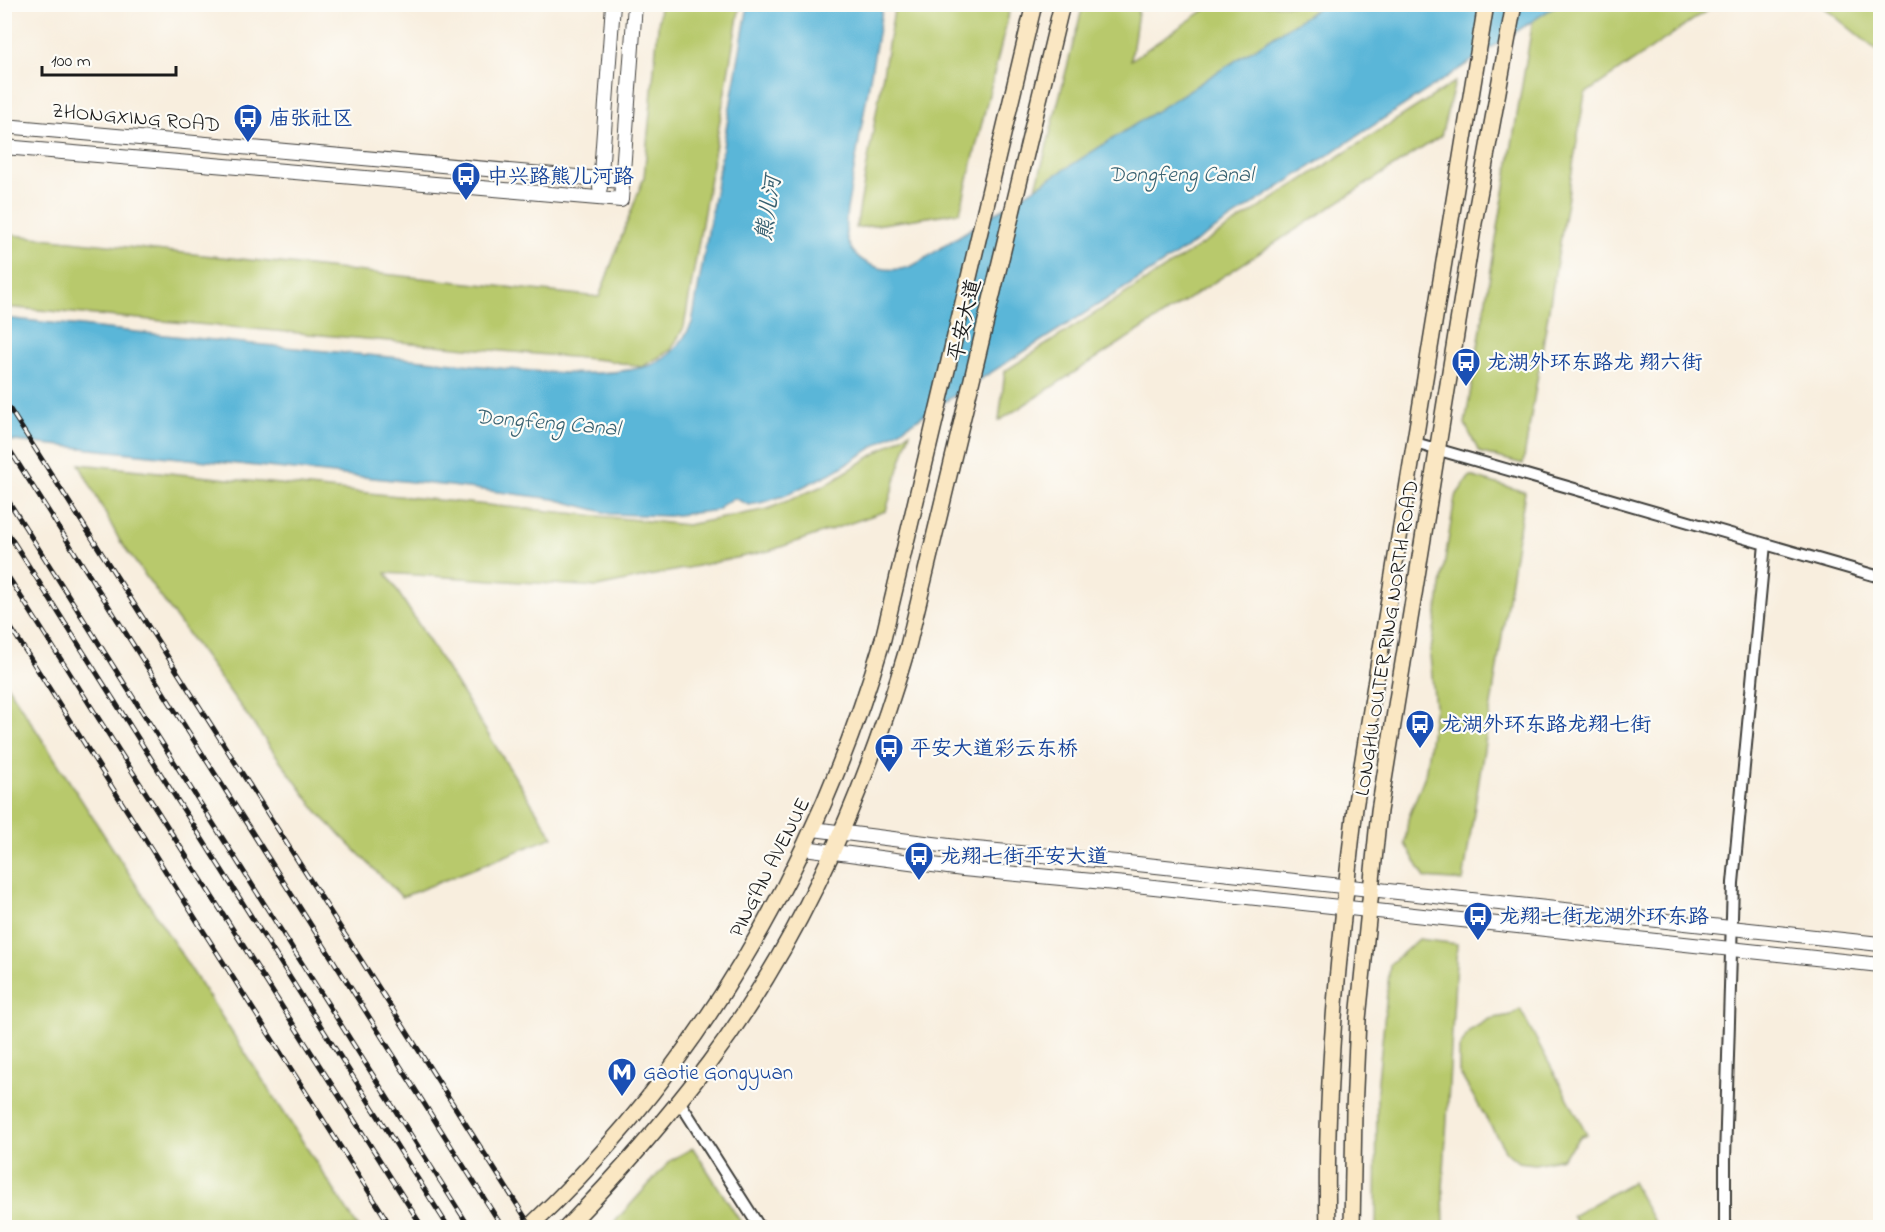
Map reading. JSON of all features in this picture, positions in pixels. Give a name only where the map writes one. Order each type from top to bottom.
[{"type":"main road","name":"平安大道","points":[[924,460],[1034,4]]},
{"type":"main road","name":"平安大道","points":[[840,833],[879,739],[897,687],[917,613],[1062,4]]},
{"type":"main road","name":"LONGHU OUTER RING NORTH ROAD","points":[[1328,1227],[1332,1076],[1344,908],[1355,808],[1486,4]]},
{"type":"main road","name":"LONGHU OUTER RING NORTH ROAD","points":[[1352,1227],[1355,1088],[1368,910],[1379,811],[1473,234],[1514,4]]},
{"type":"main road","name":"PING‘AN AVENUE","points":[[528,1227],[590,1164],[641,1106],[688,1046],[755,943],[813,829],[854,730],[874,669],[897,585],[924,460]]},
{"type":"main road","points":[[566,1227],[617,1173],[710,1062],[747,1007],[793,930],[840,833]]},
{"type":"street","points":[[599,198],[613,4]]},
{"type":"street","points":[[622,181],[635,4]]},
{"type":"street","name":"ZHONGXING ROAD","points":[[4,126],[622,181],[621,200],[4,147]]},
{"type":"street","points":[[1415,443],[1881,577]]},
{"type":"street","points":[[1725,1227],[1733,883],[1765,544]]},
{"type":"street","points":[[813,829],[953,847],[1881,944]]},
{"type":"street","points":[[804,848],[951,868],[1881,965]]},
{"type":"street","points":[[679,1101],[760,1227]]},
{"type":"green space","points":[[660,5],[740,5],[684,327],[671,350],[642,367],[604,360],[5,307],[5,234],[599,297],[644,177]]},
{"type":"green space","points":[[895,5],[1011,5],[960,212],[856,228]]},
{"type":"green space","points":[[1083,5],[1139,5],[1131,60],[1212,5],[1323,5],[1036,188]]},
{"type":"green space","points":[[1557,5],[1715,5],[1585,94],[1523,464],[1479,452],[1465,424],[1533,20]]},
{"type":"green space","points":[[1821,5],[1880,5],[1880,53]]},
{"type":"green space","points":[[1455,82],[1441,136],[999,421],[1005,371]]},
{"type":"green space","points":[[910,432],[886,511],[769,551],[597,587],[386,573],[553,837],[402,897],[319,814],[120,541],[79,464],[687,525],[768,509],[825,485]]},
{"type":"green space","points":[[1470,476],[1525,492],[1463,881],[1425,878],[1405,844],[1408,819],[1425,775],[1435,707],[1430,656],[1455,497]]},
{"type":"green space","points":[[5,682],[358,1227],[5,1227]]},
{"type":"green space","points":[[1419,939],[1457,944],[1443,1189],[1444,1227],[1376,1227],[1377,1090],[1390,964]]},
{"type":"green space","points":[[1520,1009],[1587,1134],[1581,1136],[1562,1158],[1535,1164],[1518,1162],[1506,1152],[1459,1072],[1459,1049],[1469,1031],[1489,1019],[1511,1015]]},
{"type":"green space","points":[[693,1148],[744,1227],[610,1227],[671,1160]]},
{"type":"green space","points":[[1632,1182],[1657,1227],[1579,1227],[1572,1216]]},
{"type":"water","points":[[748,5],[883,5],[847,209],[846,229],[848,242],[859,258],[876,267],[896,269],[906,268],[922,260],[1323,5],[1557,5],[1142,277],[837,470],[784,496],[760,503],[749,505],[734,498],[722,505],[719,510],[669,516],[611,514],[554,499],[451,486],[5,440],[4,318],[540,372],[620,371],[652,365],[660,361],[684,338],[692,323]]},
{"type":"railway","points":[[4,400],[532,1228]]},
{"type":"railway","points":[[4,441],[503,1228]]},
{"type":"railway","points":[[4,494],[470,1228]]},
{"type":"railway","points":[[4,527],[449,1228]]},
{"type":"railway","points":[[4,570],[423,1228]]},
{"type":"railway","points":[[4,617],[392,1228]]},
{"type":"place","name":"庙张社区","points":[[248,144]]},
{"type":"place","name":"中兴路熊儿河路","points":[[466,202]]},
{"type":"place","name":"龙湖外环东路龙 翔六街","points":[[1466,388]]},
{"type":"place","name":"龙湖外环东路龙翔七街","points":[[1420,750]]},
{"type":"place","name":"平安大道彩云东桥","points":[[889,774]]},
{"type":"place","name":"龙翔七街平安大道","points":[[919,882]]},
{"type":"place","name":"龙翔七街龙湖外环东路","points":[[1478,942]]},
{"type":"place","name":"Gaotie Gongyuan","points":[[622,1098]]},
{"type":"water label","name":"Dongfeng Canal","points":[[1181,173]]},
{"type":"water label","name":"熊儿河","points":[[767,208]]},
{"type":"water label","name":"Dongfeng Canal","points":[[548,421]]}]
